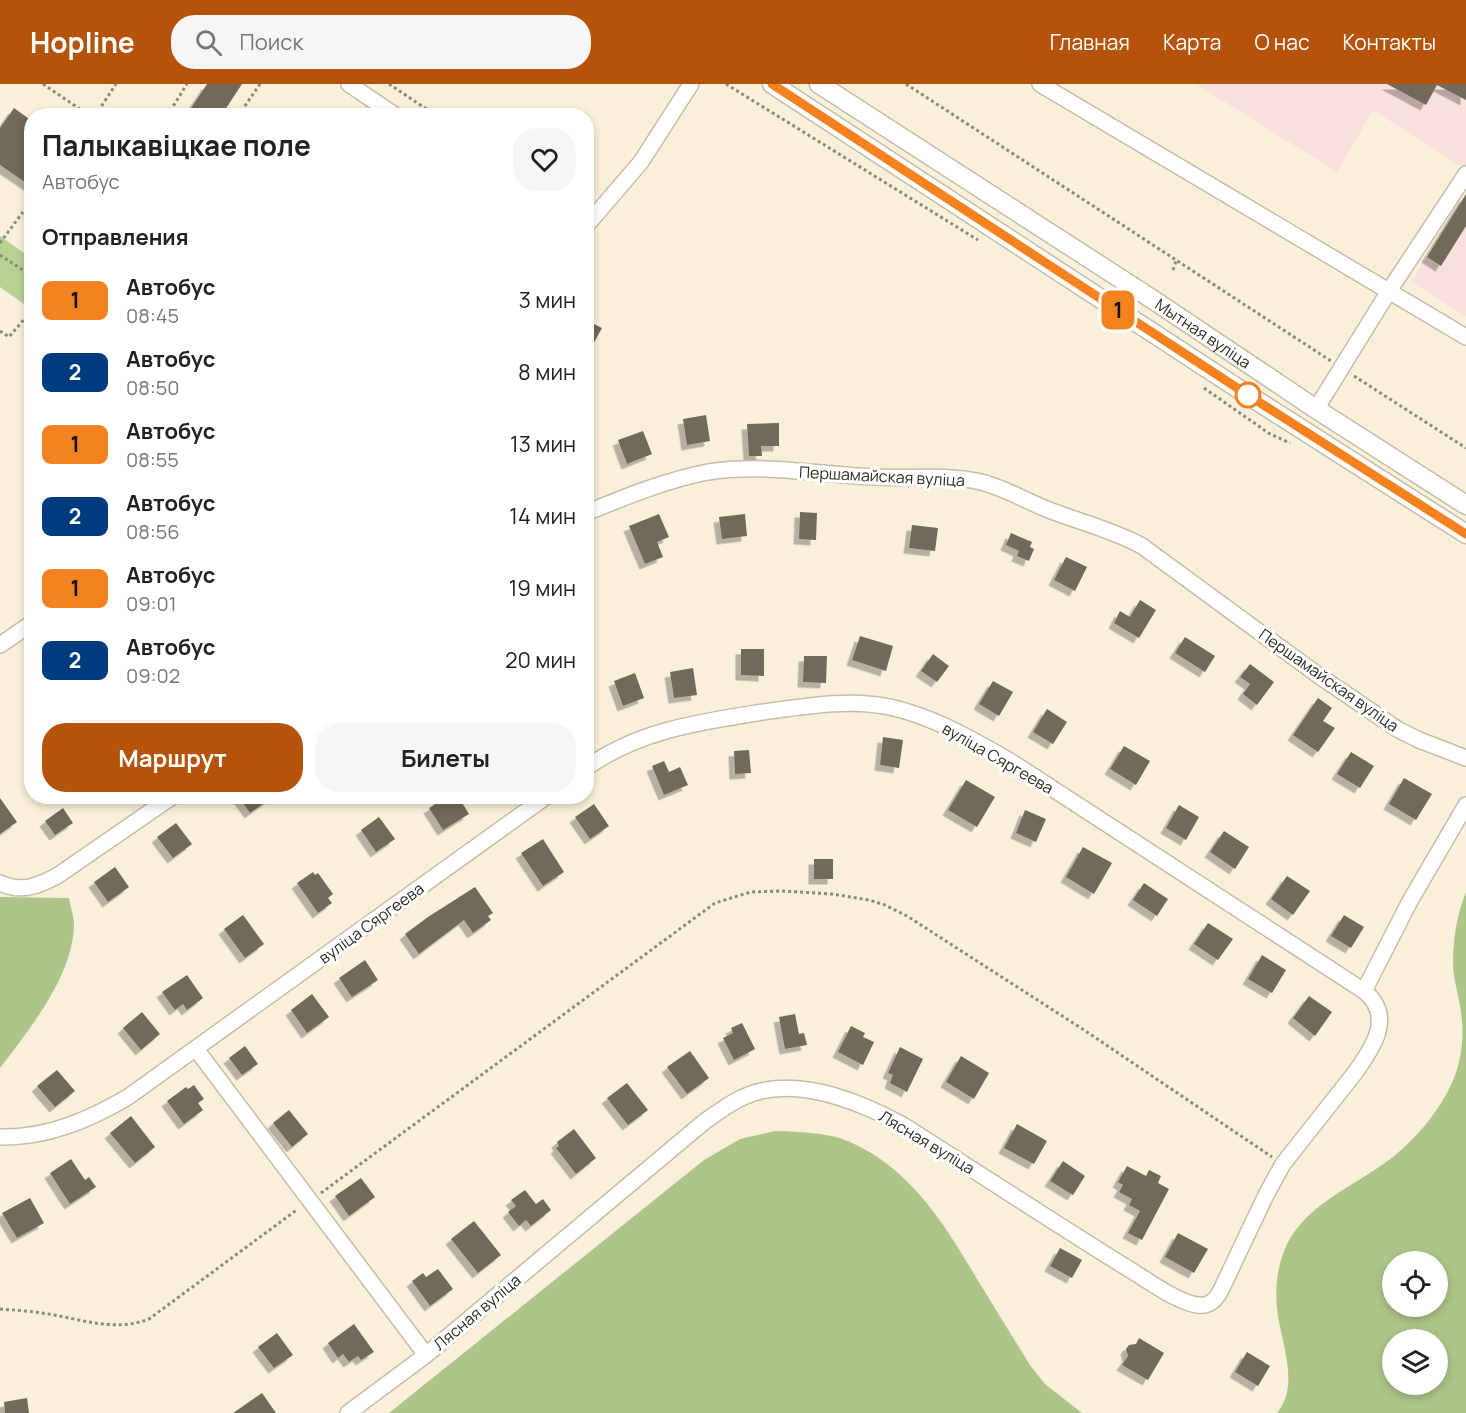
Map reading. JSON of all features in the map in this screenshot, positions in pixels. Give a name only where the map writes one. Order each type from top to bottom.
[{"type":"main road","name":"Мытная вуліца","points":[[772,84],[1248,395],[1466,534]]},
{"type":"main road","name":"Мытная вуліца","points":[[819,84],[1152,298],[1316,409],[1466,505]]},
{"type":"street","points":[[349,84],[384,108]]},
{"type":"street","points":[[594,217],[641,162],[691,84]]},
{"type":"street","points":[[1040,84],[1466,337]]},
{"type":"street","points":[[1316,409],[1389,291],[1466,174]]},
{"type":"street","name":"Першамайская вуліца","points":[[594,510],[686,477],[730,470],[958,479],[999,487],[1045,508],[1126,537],[1142,546],[1318,675],[1397,729],[1466,758]]},
{"type":"street","points":[[0,645],[24,628]]},
{"type":"street","name":"вуліца Сяргеева","points":[[594,763],[633,741],[682,726],[834,704],[870,704],[894,708],[935,722],[1010,761],[1364,991]]},
{"type":"street","points":[[0,883],[16,888],[29,888],[42,884],[161,804]]},
{"type":"street","name":"вуліца Сяргеева","points":[[0,1137],[34,1135],[57,1130],[90,1117],[128,1097],[536,804]]},
{"type":"street","points":[[1283,1164],[1354,1074],[1372,1045],[1380,1023],[1380,1014],[1373,998],[1364,991],[1410,901],[1466,805]]},
{"type":"street","points":[[196,1049],[426,1355]]},
{"type":"street","name":"Лясная вуліца","points":[[348,1413],[426,1355],[704,1122],[733,1102],[760,1091],[783,1088],[831,1095],[880,1112],[1156,1285],[1187,1303],[1199,1306],[1208,1305],[1216,1299],[1283,1164]]},
{"type":"path","points":[[43,84],[78,108]]},
{"type":"path","points":[[100,108],[116,84]]},
{"type":"path","points":[[172,108],[187,84]]},
{"type":"path","points":[[244,108],[260,84]]},
{"type":"path","points":[[389,84],[425,108]]},
{"type":"path","points":[[906,84],[1466,448]]},
{"type":"path","points":[[0,243],[23,212]]},
{"type":"path","points":[[0,255],[24,271]]},
{"type":"path","points":[[1173,270],[1176,261]]},
{"type":"path","points":[[0,331],[9,337],[24,319]]},
{"type":"path","points":[[0,1309],[41,1313],[119,1326],[135,1325],[149,1319],[715,903],[751,892],[832,894],[869,900],[907,916],[1087,1032],[1283,1164]]},
{"type":"shaded area","points":[[1196,84],[1466,84],[1466,170],[1373,110],[1337,172]]},
{"type":"shaded area","points":[[1466,194],[1466,316],[1411,282]]},
{"type":"green space","points":[[0,236],[24,253],[24,304],[0,287]]},
{"type":"green space","points":[[1466,892],[1466,1413],[1277,1413],[1288,1389],[1288,1376],[1277,1308],[1276,1287],[1281,1260],[1291,1237],[1315,1210],[1330,1198],[1378,1168],[1409,1143],[1437,1109],[1456,1072],[1461,1053],[1462,1032],[1453,954],[1460,909]]},
{"type":"green space","points":[[0,897],[69,898],[74,925],[72,944],[58,983],[36,1020],[0,1068]]},
{"type":"green space","points":[[775,1131],[803,1132],[839,1138],[870,1152],[890,1166],[923,1199],[938,1218],[1030,1365],[1045,1384],[1082,1413],[389,1413],[704,1160],[740,1139]]},
{"type":"building","points":[[207,84],[242,84],[226,108],[191,108]]},
{"type":"building","points":[[1387,84],[1466,84],[1466,100],[1437,85],[1426,105]]},
{"type":"building","points":[[14,108],[24,115],[24,182],[0,165],[0,128]]},
{"type":"building","points":[[1466,194],[1466,226],[1441,266],[1427,257]]},
{"type":"building","points":[[594,324],[602,328],[594,342]]},
{"type":"building","points":[[706,415],[710,441],[687,445],[683,419]]},
{"type":"building","points":[[779,423],[779,446],[761,446],[762,456],[749,456],[747,424]]},
{"type":"building","points":[[643,431],[652,454],[627,464],[618,440]]},
{"type":"building","points":[[800,512],[817,513],[816,540],[799,539]]},
{"type":"building","points":[[659,514],[669,537],[657,542],[663,557],[645,564],[629,526]]},
{"type":"building","points":[[745,514],[747,536],[722,539],[719,517]]},
{"type":"building","points":[[912,525],[938,528],[935,551],[909,548]]},
{"type":"building","points":[[1011,533],[1032,542],[1030,547],[1034,549],[1029,561],[1017,556],[1019,551],[1006,545]]},
{"type":"building","points":[[1066,557],[1087,567],[1075,591],[1054,580]]},
{"type":"building","points":[[1140,600],[1156,610],[1139,638],[1114,623],[1120,611],[1130,617]]},
{"type":"building","points":[[860,636],[893,646],[886,671],[852,660]]},
{"type":"building","points":[[1185,637],[1215,656],[1205,672],[1175,653]]},
{"type":"building","points":[[741,649],[764,649],[764,676],[741,675]]},
{"type":"building","points":[[933,654],[949,666],[937,682],[921,671]]},
{"type":"building","points":[[804,656],[827,656],[826,683],[803,682]]},
{"type":"building","points":[[1250,664],[1274,682],[1257,705],[1243,694],[1250,684],[1240,677]]},
{"type":"building","points":[[693,668],[697,695],[674,698],[670,672]]},
{"type":"building","points":[[635,673],[644,698],[623,706],[614,681]]},
{"type":"building","points":[[993,681],[1013,692],[999,716],[979,704]]},
{"type":"building","points":[[1318,698],[1332,708],[1323,721],[1335,728],[1318,752],[1293,735]]},
{"type":"building","points":[[1047,709],[1067,722],[1053,744],[1033,732]]},
{"type":"building","points":[[883,737],[903,740],[899,768],[880,765]]},
{"type":"building","points":[[1124,746],[1150,761],[1136,785],[1110,769]]},
{"type":"building","points":[[749,750],[751,773],[735,774],[734,751]]},
{"type":"building","points":[[1351,752],[1374,766],[1360,788],[1337,774]]},
{"type":"building","points":[[664,761],[669,772],[680,767],[688,785],[664,795],[652,766]]},
{"type":"building","points":[[1404,778],[1432,794],[1416,820],[1389,804]]},
{"type":"building","points":[[966,780],[995,797],[977,827],[948,810]]},
{"type":"building","points":[[0,798],[17,822],[0,834]]},
{"type":"building","points":[[244,804],[263,804],[250,813]]},
{"type":"building","points":[[435,804],[463,804],[469,814],[443,830],[429,808]]},
{"type":"building","points":[[594,804],[609,826],[590,839],[575,817]]},
{"type":"building","points":[[1179,805],[1199,817],[1186,840],[1166,828]]},
{"type":"building","points":[[63,808],[73,823],[55,835],[45,821]]},
{"type":"building","points":[[1025,810],[1046,819],[1036,842],[1016,833]]},
{"type":"building","points":[[379,817],[395,839],[376,852],[361,830]]},
{"type":"building","points":[[176,823],[192,844],[173,858],[157,837]]},
{"type":"building","points":[[1224,831],[1249,847],[1235,869],[1210,852]]},
{"type":"building","points":[[543,839],[564,872],[543,886],[521,853]]},
{"type":"building","points":[[1083,847],[1112,863],[1094,894],[1066,877]]},
{"type":"building","points":[[814,859],[833,859],[833,879],[814,879]]},
{"type":"building","points":[[115,867],[129,887],[108,902],[94,882]]},
{"type":"building","points":[[313,872],[315,875],[318,873],[333,894],[328,898],[332,903],[318,913],[297,883]]},
{"type":"building","points":[[1287,876],[1310,891],[1293,915],[1271,899]]},
{"type":"building","points":[[1144,883],[1168,899],[1157,916],[1133,900]]},
{"type":"building","points":[[475,887],[493,913],[488,916],[491,920],[473,933],[464,920],[419,954],[405,934]]},
{"type":"building","points":[[243,915],[264,944],[245,958],[224,929]]},
{"type":"building","points":[[1344,915],[1364,927],[1351,948],[1331,936]]},
{"type":"building","points":[[1208,923],[1233,939],[1218,960],[1194,944]]},
{"type":"building","points":[[1262,955],[1286,970],[1272,993],[1248,979]]},
{"type":"building","points":[[365,960],[378,980],[352,997],[339,978]]},
{"type":"building","points":[[187,975],[203,998],[187,1010],[183,1004],[175,1010],[162,992]]},
{"type":"building","points":[[312,994],[329,1017],[307,1033],[291,1010]]},
{"type":"building","points":[[1309,996],[1332,1012],[1315,1036],[1293,1018]]},
{"type":"building","points":[[142,1012],[160,1034],[141,1050],[123,1028]]},
{"type":"building","points":[[795,1014],[799,1034],[804,1033],[807,1045],[785,1049],[779,1017]]},
{"type":"building","points":[[742,1023],[755,1049],[734,1060],[723,1038],[733,1033],[731,1028]]},
{"type":"building","points":[[851,1026],[865,1033],[863,1037],[874,1042],[863,1065],[838,1052]]},
{"type":"building","points":[[245,1046],[258,1064],[242,1075],[229,1058]]},
{"type":"building","points":[[900,1047],[923,1059],[907,1092],[890,1083],[893,1075],[888,1073]]},
{"type":"building","points":[[690,1051],[709,1078],[687,1094],[667,1067]]},
{"type":"building","points":[[961,1056],[989,1073],[974,1099],[946,1082]]},
{"type":"building","points":[[57,1070],[75,1091],[55,1107],[37,1086]]},
{"type":"building","points":[[627,1083],[648,1110],[628,1125],[607,1098]]},
{"type":"building","points":[[194,1085],[204,1099],[198,1103],[203,1110],[184,1124],[167,1101],[186,1087],[188,1089]]},
{"type":"building","points":[[289,1110],[308,1134],[292,1147],[273,1123]]},
{"type":"building","points":[[131,1116],[155,1147],[135,1163],[110,1133]]},
{"type":"building","points":[[1017,1124],[1047,1141],[1034,1164],[1004,1148]]},
{"type":"building","points":[[574,1129],[596,1158],[576,1174],[556,1148],[559,1146],[557,1142]]},
{"type":"building","points":[[71,1159],[85,1180],[89,1177],[96,1187],[70,1204],[50,1173]]},
{"type":"building","points":[[1063,1161],[1085,1176],[1073,1195],[1050,1181]]},
{"type":"building","points":[[1127,1166],[1146,1176],[1149,1170],[1161,1176],[1158,1183],[1169,1189],[1142,1240],[1128,1233],[1140,1211],[1129,1205],[1132,1199],[1119,1192],[1123,1185],[1118,1182]]},
{"type":"building","points":[[361,1178],[375,1197],[349,1216],[335,1196]]},
{"type":"building","points":[[525,1190],[536,1204],[543,1199],[551,1210],[531,1226],[526,1220],[519,1226],[508,1212],[516,1206],[511,1200]]},
{"type":"building","points":[[30,1198],[44,1223],[17,1238],[2,1213]]},
{"type":"building","points":[[474,1221],[501,1255],[478,1273],[451,1239]]},
{"type":"building","points":[[1178,1233],[1208,1249],[1194,1273],[1165,1257]]},
{"type":"building","points":[[1060,1248],[1082,1260],[1072,1278],[1050,1266]]},
{"type":"building","points":[[438,1269],[453,1289],[430,1306],[412,1281],[423,1273],[426,1277]]},
{"type":"building","points":[[354,1324],[374,1352],[361,1360],[358,1356],[349,1362],[343,1354],[338,1358],[328,1343]]},
{"type":"building","points":[[277,1333],[293,1355],[274,1368],[258,1347]]},
{"type":"building","points":[[1139,1338],[1164,1353],[1148,1380],[1122,1365],[1128,1356],[1126,1349],[1129,1345],[1136,1344]]},
{"type":"building","points":[[1247,1352],[1270,1366],[1258,1386],[1235,1372]]},
{"type":"building","points":[[262,1393],[276,1413],[233,1413]]},
{"type":"building","points":[[27,1398],[29,1413],[5,1413],[4,1402]]},
{"type":"bus line","name":"1","points":[[772,84],[1248,395],[1466,534]]}]
